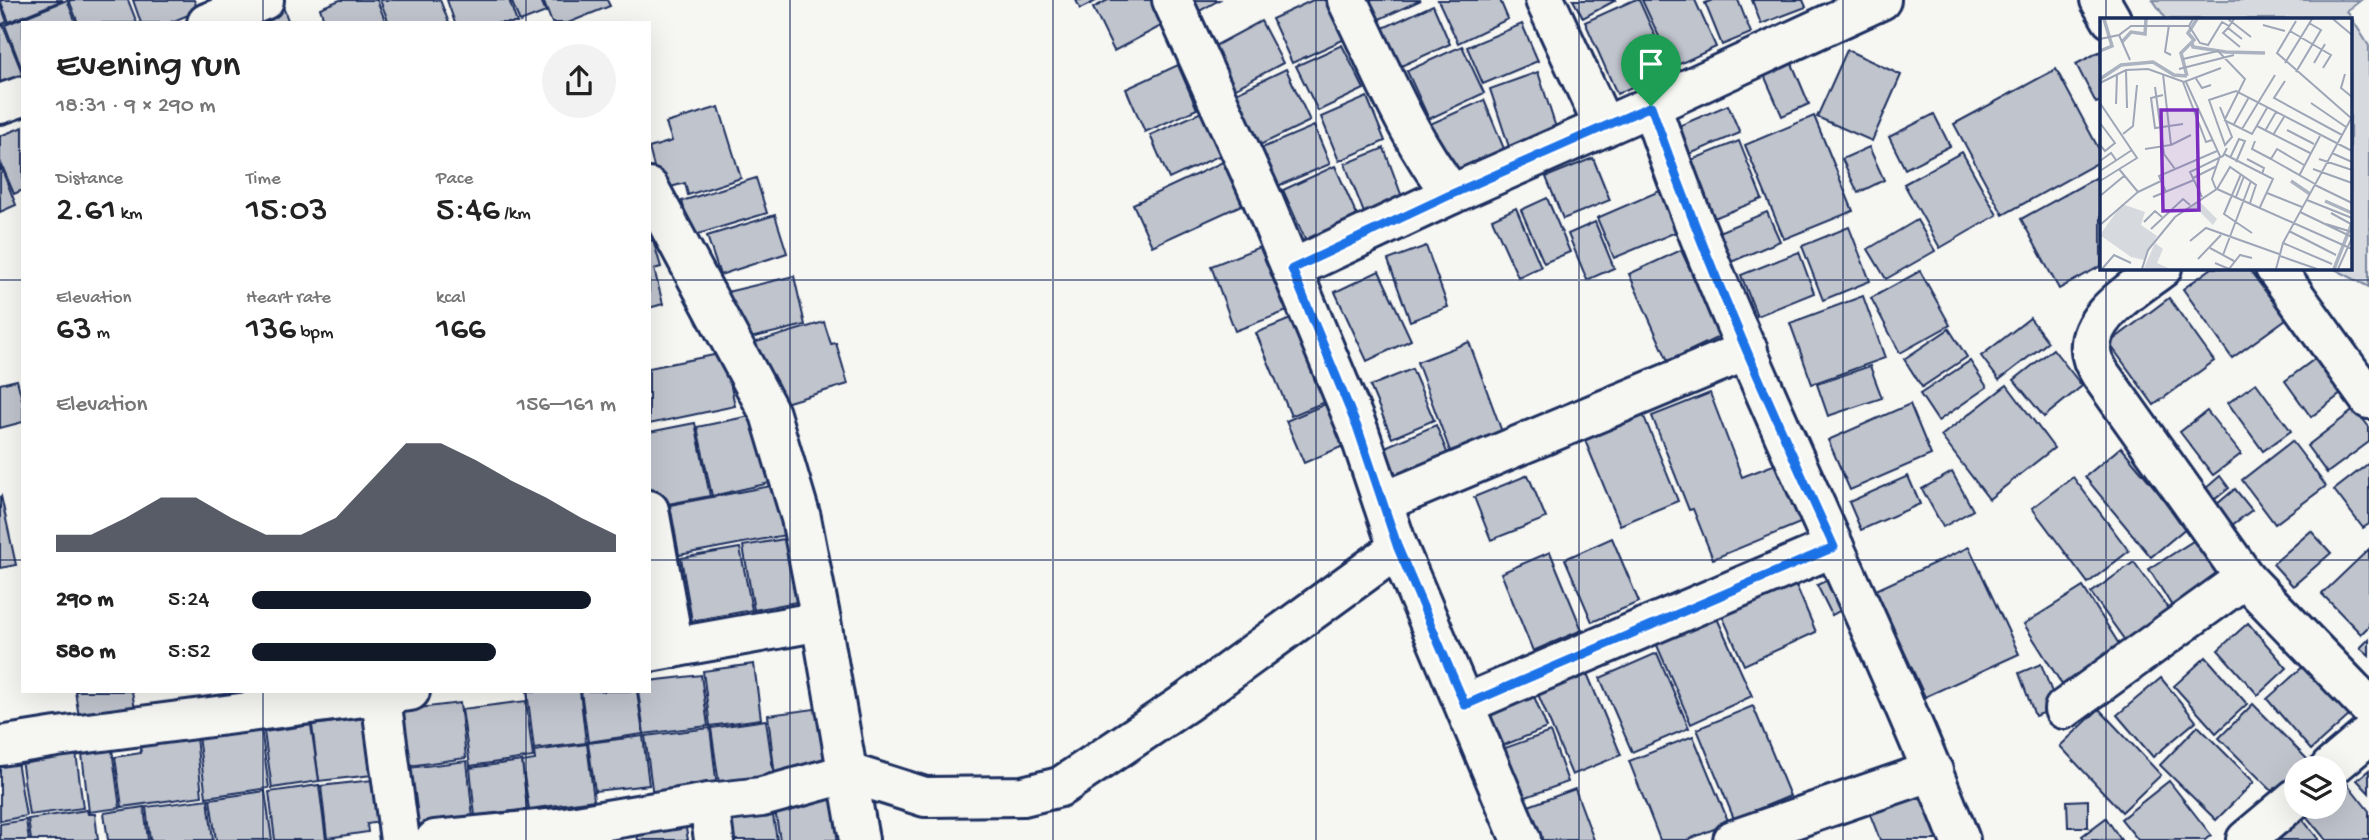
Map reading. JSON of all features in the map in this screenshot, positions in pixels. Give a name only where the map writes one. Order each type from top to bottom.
[{"type":"street","points":[[212,21],[264,0]]},
{"type":"street","points":[[1172,0],[1292,269],[1359,432],[1398,548],[1521,840]]},
{"type":"street","points":[[1348,0],[1427,158],[1452,194]]},
{"type":"street","points":[[1545,0],[1604,127]]},
{"type":"street","points":[[1292,269],[1881,0]]},
{"type":"street","points":[[2100,0],[2110,18]]},
{"type":"street","points":[[0,104],[21,97]]},
{"type":"street","points":[[1651,106],[1679,188],[1933,771],[1960,840]]},
{"type":"street","points":[[651,192],[770,414],[801,518],[859,840]]},
{"type":"street","points":[[2159,270],[2103,314],[2093,335],[2092,358],[2101,375],[2245,578],[2369,707]]},
{"type":"street","points":[[2276,270],[2369,399]]},
{"type":"street","points":[[1383,502],[1748,350]]},
{"type":"street","points":[[651,532],[662,650],[821,621]]},
{"type":"street","points":[[1465,705],[1834,547]]},
{"type":"street","points":[[435,840],[560,834],[709,803],[762,797],[849,774],[925,797],[1023,796],[1060,787],[1187,702],[1398,548]]},
{"type":"street","points":[[2064,709],[2245,578]]},
{"type":"street","points":[[0,746],[390,693],[400,840]]},
{"type":"street","points":[[2344,756],[2369,735]]},
{"type":"street","points":[[1733,840],[1933,771]]},
{"type":"street","points":[[709,803],[714,840]]},
{"type":"street","points":[[2246,840],[2284,808]]},
{"type":"shaded area","points":[[2153,0],[2361,0],[2347,11],[2351,18],[2165,18]]},
{"type":"shaded area","points":[[2352,19],[2369,46],[2369,287],[2337,270],[2352,270]]},
{"type":"building","points":[[0,0],[63,0],[9,22]]},
{"type":"building","points":[[67,0],[75,21],[21,21],[21,67],[5,25]]},
{"type":"building","points":[[69,0],[128,0],[136,21],[77,21]]},
{"type":"building","points":[[133,0],[194,0],[198,11],[174,21],[140,21]]},
{"type":"building","points":[[340,0],[377,0],[385,21],[324,21],[320,8]]},
{"type":"building","points":[[380,0],[440,0],[448,21],[388,21]]},
{"type":"building","points":[[447,0],[509,0],[516,21],[454,21]]},
{"type":"building","points":[[511,0],[541,0],[546,12],[520,21]]},
{"type":"building","points":[[543,0],[607,0],[610,6],[573,21],[551,21]]},
{"type":"building","points":[[1076,0],[1098,0],[1080,9]]},
{"type":"building","points":[[1108,0],[1153,0],[1165,24],[1114,51],[1093,8]]},
{"type":"building","points":[[1187,0],[1219,0],[1194,14]]},
{"type":"building","points":[[1313,0],[1327,0],[1345,39],[1292,63],[1272,19]]},
{"type":"building","points":[[1361,0],[1421,0],[1371,23]]},
{"type":"building","points":[[1438,0],[1500,0],[1508,19],[1458,43]]},
{"type":"building","points":[[1573,0],[1616,0],[1583,18]]},
{"type":"building","points":[[1639,0],[1670,69],[1617,94],[1585,22]]},
{"type":"building","points":[[1642,0],[1695,0],[1716,47],[1673,67]]},
{"type":"building","points":[[1713,0],[1738,0],[1751,33],[1722,45],[1705,3]]},
{"type":"building","points":[[1752,0],[1803,0],[1806,7],[1761,24]]},
{"type":"building","points":[[0,3],[7,22],[0,25]]},
{"type":"building","points":[[282,4],[288,21],[243,21]]},
{"type":"building","points":[[1433,5],[1450,44],[1399,67],[1381,29]]},
{"type":"building","points":[[1261,21],[1283,63],[1234,89],[1211,48]]},
{"type":"building","points":[[1522,24],[1538,61],[1483,84],[1467,47]]},
{"type":"building","points":[[3,25],[21,70],[21,82],[0,90],[0,27]]},
{"type":"building","points":[[1342,45],[1364,89],[1318,111],[1296,66]]},
{"type":"building","points":[[1462,46],[1484,93],[1429,119],[1407,71]]},
{"type":"building","points":[[1847,50],[1901,75],[1872,141],[1817,117]]},
{"type":"building","points":[[2100,52],[2100,101],[2096,103],[2076,64]]},
{"type":"building","points":[[1788,54],[1809,104],[1782,116],[1760,66]]},
{"type":"building","points":[[1178,65],[1197,109],[1145,132],[1126,89]]},
{"type":"building","points":[[1286,69],[1310,121],[1260,145],[1236,93]]},
{"type":"building","points":[[2056,69],[2100,151],[2100,162],[2003,215],[1954,124]]},
{"type":"building","points":[[1538,72],[1559,137],[1511,153],[1490,89]]},
{"type":"building","points":[[1367,97],[1385,141],[1339,161],[1321,117]]},
{"type":"building","points":[[1484,100],[1507,156],[1451,179],[1428,125]]},
{"type":"building","points":[[1728,105],[1740,133],[1685,156],[1674,128]]},
{"type":"building","points":[[719,107],[741,178],[688,195],[685,183],[660,190],[651,147],[672,141],[666,123]]},
{"type":"building","points":[[1206,110],[1225,153],[1169,179],[1150,135]]},
{"type":"building","points":[[1934,114],[1950,146],[1905,169],[1889,137]]},
{"type":"building","points":[[1814,116],[1853,211],[1784,239],[1745,145]]},
{"type":"building","points":[[1314,126],[1330,164],[1278,186],[1262,148]]},
{"type":"building","points":[[21,128],[21,191],[14,194],[0,161],[0,136]]},
{"type":"building","points":[[1739,141],[1762,199],[1704,222],[1681,164]]},
{"type":"building","points":[[1869,147],[1884,180],[1858,193],[1842,159]]},
{"type":"building","points":[[1384,148],[1402,197],[1364,213],[1345,164]]},
{"type":"building","points":[[1962,152],[1997,215],[1940,248],[1904,184]]},
{"type":"building","points":[[1593,158],[1610,200],[1563,219],[1546,177]]},
{"type":"building","points":[[1229,159],[1248,202],[1152,246],[1133,204]]},
{"type":"building","points":[[0,165],[16,205],[0,212]]},
{"type":"building","points":[[1335,166],[1359,220],[1307,244],[1283,190]]},
{"type":"building","points":[[2100,176],[2100,267],[2059,289],[2021,219]]},
{"type":"building","points":[[756,178],[767,213],[692,236],[682,201]]},
{"type":"building","points":[[1671,186],[1688,227],[1614,258],[1597,218]]},
{"type":"building","points":[[1547,198],[1570,252],[1544,263],[1521,210]]},
{"type":"building","points":[[1516,208],[1541,267],[1518,277],[1492,219]]},
{"type":"building","points":[[1767,212],[1780,241],[1729,263],[1716,233]]},
{"type":"building","points":[[775,215],[787,253],[720,275],[707,236]]},
{"type":"building","points":[[1917,220],[1935,251],[1886,279],[1868,249]]},
{"type":"building","points":[[1595,222],[1614,268],[1587,280],[1568,234]]},
{"type":"building","points":[[1849,227],[1870,281],[1823,300],[1802,246]]},
{"type":"building","points":[[651,240],[661,267],[654,269],[663,304],[651,307]]},
{"type":"building","points":[[1270,243],[1295,308],[1235,331],[1211,266]]},
{"type":"building","points":[[1426,246],[1448,307],[1410,321],[1388,260]]},
{"type":"building","points":[[1681,250],[1721,336],[1668,361],[1629,274]]},
{"type":"building","points":[[1799,252],[1814,293],[1757,316],[1741,275]]},
{"type":"building","points":[[2209,270],[2249,270],[2286,319],[2232,358],[2183,289]]},
{"type":"building","points":[[1379,271],[1411,340],[1367,361],[1335,292]]},
{"type":"building","points":[[1920,271],[1950,325],[1900,353],[1871,298]]},
{"type":"building","points":[[794,276],[805,325],[738,341],[727,292]]},
{"type":"building","points":[[1863,296],[1885,358],[1812,384],[1790,323]]},
{"type":"building","points":[[2169,298],[2214,361],[2154,405],[2109,343]]},
{"type":"building","points":[[1293,318],[1327,401],[1291,416],[1256,333]]},
{"type":"building","points":[[2030,318],[2048,342],[1999,380],[1981,356]]},
{"type":"building","points":[[824,322],[831,344],[836,343],[848,384],[772,407],[753,343]]},
{"type":"building","points":[[1949,329],[1967,357],[1922,387],[1904,359]]},
{"type":"building","points":[[1469,342],[1502,432],[1450,451],[1417,362]]},
{"type":"building","points":[[2053,349],[2082,386],[2044,417],[2014,380]]},
{"type":"building","points":[[724,353],[735,406],[651,424],[651,368]]},
{"type":"building","points":[[2320,355],[2346,390],[2311,417],[2285,381]]},
{"type":"building","points":[[1970,361],[1987,387],[1938,421],[1920,394]]},
{"type":"building","points":[[1870,366],[1882,398],[1828,416],[1817,384]]},
{"type":"building","points":[[1412,369],[1434,420],[1392,438],[1370,386]]},
{"type":"building","points":[[17,380],[21,395],[21,423],[0,428],[0,384]]},
{"type":"building","points":[[2256,383],[2291,431],[2263,451],[2228,403]]},
{"type":"building","points":[[2007,385],[2054,448],[1989,499],[1941,436]]},
{"type":"building","points":[[1710,393],[1742,477],[1781,462],[1805,521],[1713,559],[1693,509],[1689,510],[1652,416]]},
{"type":"building","points":[[1330,402],[1348,444],[1304,463],[1286,421]]},
{"type":"building","points":[[1910,404],[1931,455],[1850,490],[1828,440]]},
{"type":"building","points":[[2355,409],[2369,427],[2369,442],[2327,473],[2307,446]]},
{"type":"building","points":[[2207,411],[2241,454],[2213,475],[2180,432]]},
{"type":"building","points":[[760,414],[774,482],[712,496],[697,427]]},
{"type":"building","points":[[1643,414],[1678,501],[1620,525],[1584,438]]},
{"type":"building","points":[[695,423],[710,496],[652,507],[651,432]]},
{"type":"building","points":[[1436,425],[1450,460],[1399,482],[1385,447]]},
{"type":"building","points":[[2292,441],[2326,486],[2275,524],[2242,480]]},
{"type":"building","points":[[2121,447],[2187,527],[2151,557],[2085,477]]},
{"type":"building","points":[[2369,463],[2369,524],[2363,528],[2334,490]]},
{"type":"building","points":[[1952,472],[1973,510],[1943,527],[1922,489]]},
{"type":"building","points":[[1528,475],[1546,518],[1491,540],[1474,497]]},
{"type":"building","points":[[1908,476],[1920,504],[1861,530],[1849,502]]},
{"type":"building","points":[[2220,476],[2229,488],[2214,500],[2205,489]]},
{"type":"building","points":[[2073,477],[2129,551],[2088,583],[2032,508]]},
{"type":"building","points":[[787,483],[796,533],[679,555],[670,505]]},
{"type":"building","points":[[2235,489],[2252,510],[2232,525],[2216,505]]},
{"type":"building","points":[[0,497],[16,565],[0,568]]},
{"type":"building","points":[[2311,531],[2331,553],[2293,586],[2273,564]]},
{"type":"building","points":[[796,537],[807,600],[754,610],[743,546]]},
{"type":"building","points":[[1612,538],[1639,602],[1592,622],[1565,559]]},
{"type":"building","points":[[2198,538],[2221,575],[2172,606],[2149,569]]},
{"type":"building","points":[[1969,547],[2019,654],[1925,697],[1876,590]]},
{"type":"building","points":[[740,548],[752,610],[692,621],[681,558]]},
{"type":"building","points":[[2369,549],[2369,626],[2361,634],[2322,594]]},
{"type":"building","points":[[1550,552],[1582,630],[1533,651],[1501,573]]},
{"type":"building","points":[[2134,562],[2172,614],[2129,646],[2091,593]]},
{"type":"building","points":[[1836,576],[1850,605],[1832,615],[1817,585]]},
{"type":"building","points":[[1793,578],[1816,632],[1744,665],[1720,611]]},
{"type":"building","points":[[2083,587],[2124,652],[2065,689],[2024,624]]},
{"type":"building","points":[[1716,616],[1752,696],[1691,724],[1656,643]]},
{"type":"building","points":[[2248,623],[2287,668],[2258,695],[2218,650]]},
{"type":"building","points":[[2369,639],[2369,656],[2360,648]]},
{"type":"building","points":[[1657,653],[1689,728],[1632,752],[1600,678]]},
{"type":"building","points":[[2206,657],[2247,704],[2216,733],[2174,686]]},
{"type":"building","points":[[754,664],[761,719],[710,726],[703,671]]},
{"type":"building","points":[[2041,664],[2058,708],[2035,716],[2019,673]]},
{"type":"building","points":[[2306,664],[2350,715],[2311,750],[2267,699]]},
{"type":"building","points":[[1584,666],[1621,755],[1572,775],[1535,687]]},
{"type":"building","points":[[701,675],[708,726],[644,734],[638,693],[651,693],[651,681]]},
{"type":"building","points":[[2161,678],[2196,721],[2153,757],[2117,715]]},
{"type":"building","points":[[1531,689],[1547,728],[1492,750],[1477,711]]},
{"type":"building","points":[[75,693],[132,693],[136,716],[80,724]]},
{"type":"building","points":[[527,693],[580,693],[586,743],[534,749]]},
{"type":"building","points":[[581,693],[637,693],[643,734],[588,742]]},
{"type":"building","points":[[526,701],[533,757],[470,766],[462,709]]},
{"type":"building","points":[[460,703],[466,758],[409,766],[402,710]]},
{"type":"building","points":[[2253,704],[2304,756],[2284,756],[2284,785],[2275,794],[2219,738]]},
{"type":"building","points":[[1753,706],[1790,796],[1734,819],[1697,729]]},
{"type":"building","points":[[822,708],[828,759],[814,761],[815,772],[775,777],[768,715]]},
{"type":"building","points":[[2099,709],[2161,775],[2122,812],[2060,746]]},
{"type":"building","points":[[374,717],[381,774],[319,781],[312,725]]},
{"type":"building","points":[[766,720],[774,777],[719,784],[711,728]]},
{"type":"building","points":[[311,725],[319,781],[272,788],[264,732]]},
{"type":"building","points":[[2198,726],[2254,782],[2216,820],[2160,765]]},
{"type":"building","points":[[261,728],[269,788],[206,797],[198,736]]},
{"type":"building","points":[[710,728],[718,796],[654,804],[645,736]]},
{"type":"building","points":[[1550,732],[1568,782],[1512,802],[1494,752]]},
{"type":"building","points":[[643,736],[649,785],[595,791],[588,743]]},
{"type":"building","points":[[1693,736],[1729,823],[1687,840],[1660,840],[1629,761]]},
{"type":"building","points":[[196,737],[202,796],[122,807],[115,757],[141,753],[140,745]]},
{"type":"building","points":[[587,744],[594,800],[529,809],[522,762],[535,760],[534,751]]},
{"type":"building","points":[[112,749],[120,808],[89,812],[82,754]]},
{"type":"building","points":[[76,752],[83,808],[29,815],[21,759]]},
{"type":"building","points":[[16,755],[26,816],[0,821],[0,758]]},
{"type":"building","points":[[467,761],[473,818],[416,825],[408,768]]},
{"type":"building","points":[[522,761],[527,809],[475,816],[470,768]]},
{"type":"building","points":[[2369,770],[2369,793],[2357,780]]},
{"type":"building","points":[[381,779],[387,821],[367,824],[368,832],[327,838],[321,786]]},
{"type":"building","points":[[2169,781],[2211,835],[2205,840],[2138,840],[2121,819]]},
{"type":"building","points":[[2347,783],[2369,811],[2369,840],[2326,840],[2308,819],[2347,819]]},
{"type":"building","points":[[319,785],[326,840],[275,840],[269,792]]},
{"type":"building","points":[[835,787],[844,840],[780,840],[773,798]]},
{"type":"building","points":[[1575,789],[1594,840],[1525,840],[1515,811]]},
{"type":"building","points":[[265,791],[272,840],[216,840],[210,799]]},
{"type":"building","points":[[1919,793],[1938,840],[1880,840],[1870,814]]},
{"type":"building","points":[[770,798],[777,840],[718,840],[712,807]]},
{"type":"building","points":[[208,799],[213,840],[150,840],[146,807]]},
{"type":"building","points":[[2088,800],[2088,827],[2068,827],[2067,801]]},
{"type":"building","points":[[144,807],[148,840],[108,840],[104,813]]},
{"type":"building","points":[[87,810],[88,814],[95,814],[98,840],[31,840],[28,819]]},
{"type":"building","points":[[684,817],[688,840],[638,840],[635,824]]},
{"type":"building","points":[[2106,818],[2121,840],[2085,840],[2082,836]]},
{"type":"building","points":[[2294,819],[2302,819],[2319,840],[2269,840]]},
{"type":"building","points":[[26,820],[29,840],[0,840],[0,824]]},
{"type":"route","points":[[1651,106],[1679,188],[1834,547],[1465,705],[1398,548],[1359,432],[1292,269],[1452,194],[1651,106]]}]
